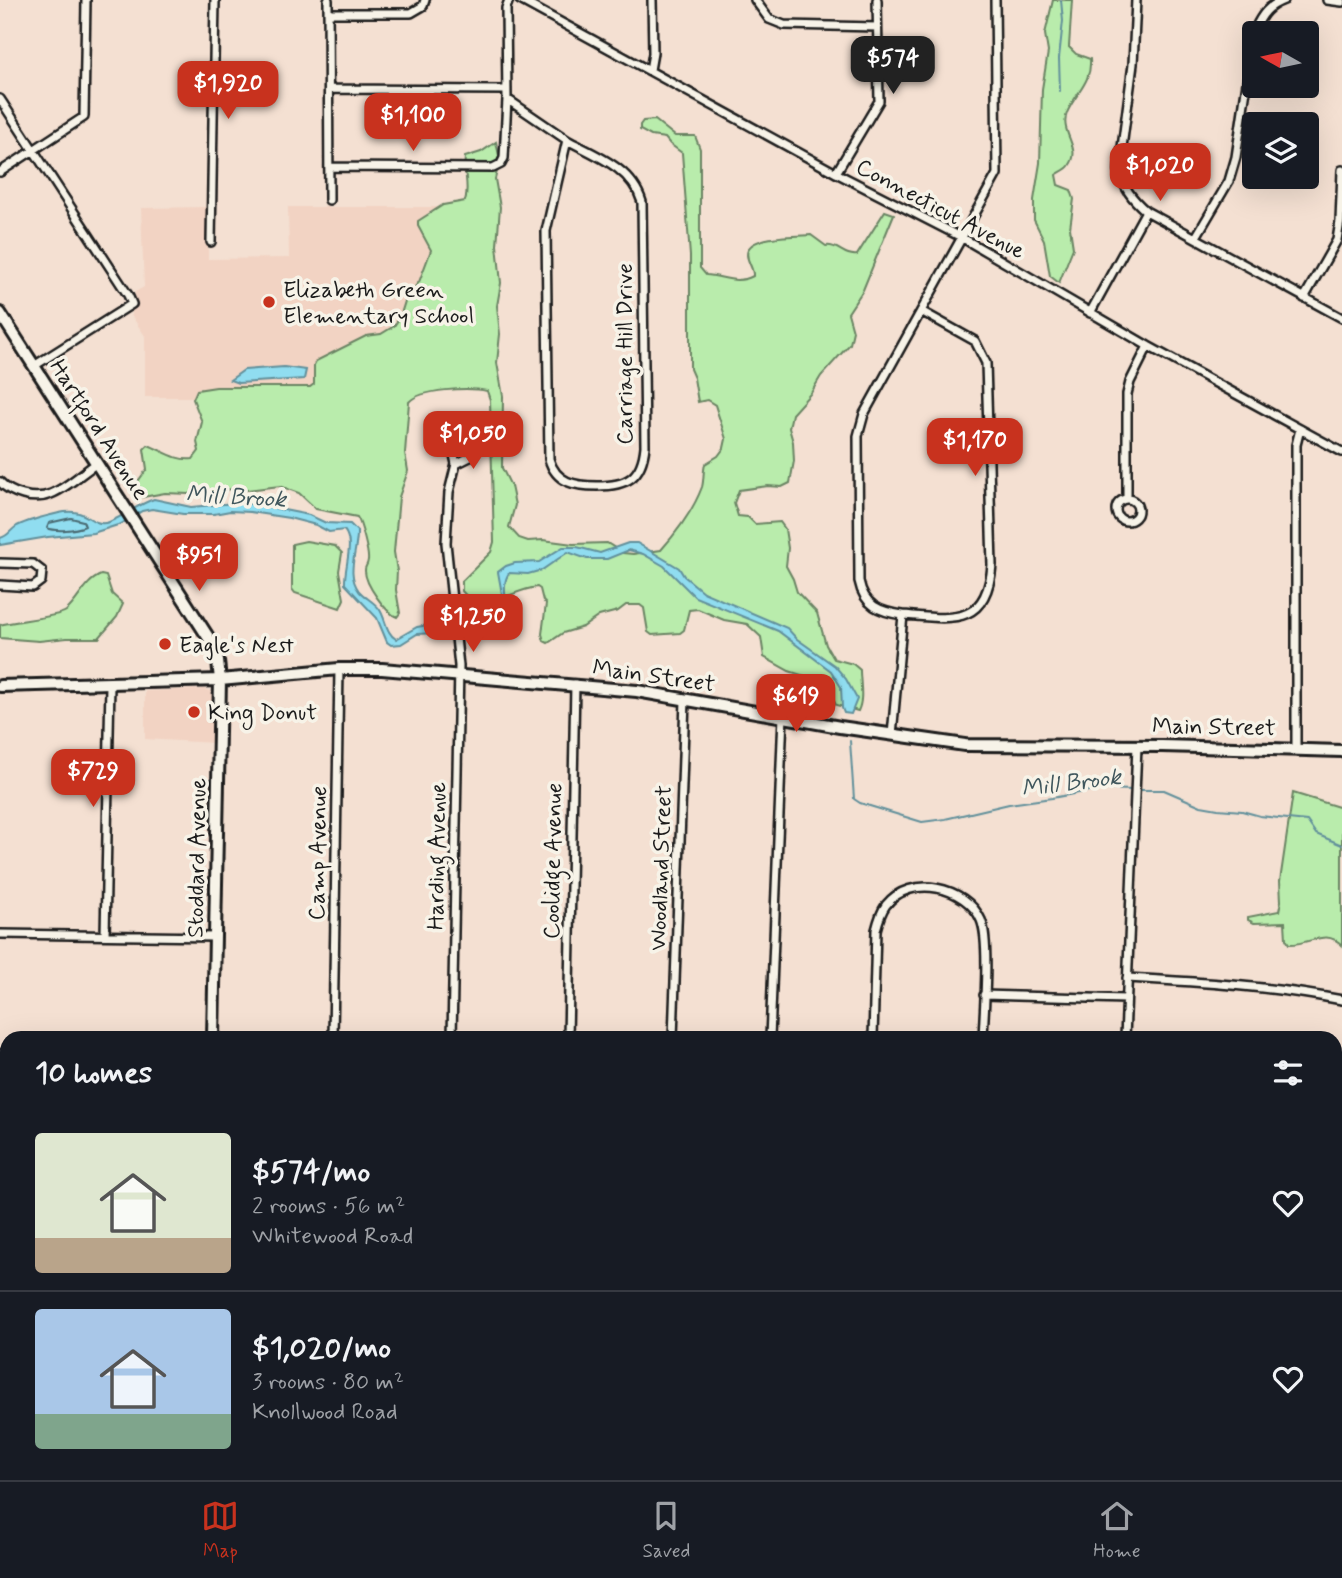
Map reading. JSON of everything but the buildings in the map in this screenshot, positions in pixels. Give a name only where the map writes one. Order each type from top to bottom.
[{"type":"main road","name":"Hartford Avenue","points":[[0,313],[210,640],[218,661],[220,680]]},
{"type":"main road","name":"Main Street","points":[[0,686],[220,680],[339,669],[382,669],[637,691],[965,745],[1296,748],[1342,751]]},
{"type":"main road","name":"Stoddard Avenue","points":[[213,1031],[220,680]]},
{"type":"street","points":[[0,172],[84,117],[86,0]]},
{"type":"street","points":[[211,242],[215,0]]},
{"type":"street","points":[[328,0],[329,200]]},
{"type":"street","points":[[329,167],[493,167],[502,164],[507,95],[506,8],[509,0]]},
{"type":"street","name":"Connecticut Avenue","points":[[520,0],[836,173],[961,237],[1148,346],[1342,452]]},
{"type":"street","points":[[650,70],[653,53],[652,0]]},
{"type":"street","points":[[755,0],[769,19],[784,25],[877,27]]},
{"type":"street","points":[[836,173],[879,101],[877,0]]},
{"type":"street","points":[[921,311],[975,341],[986,363],[992,565],[986,597],[976,608],[948,619],[884,613],[872,606],[861,590],[858,436],[864,414],[961,237],[997,174],[995,0]]},
{"type":"street","points":[[1136,0],[1133,64],[1119,170],[1127,192],[1146,211],[1342,318]]},
{"type":"street","points":[[1196,237],[1229,181],[1236,157],[1255,29],[1261,16],[1271,5],[1283,0]]},
{"type":"street","points":[[1327,0],[1342,2]]},
{"type":"street","points":[[328,13],[411,13],[424,3]]},
{"type":"street","points":[[329,89],[507,95]]},
{"type":"street","name":"Carriage Hill Drive","points":[[507,95],[567,141],[593,153],[625,174],[633,183],[642,202],[644,459],[639,469],[619,485],[577,486],[568,483],[551,468],[549,460],[546,231],[567,141]]},
{"type":"street","points":[[0,99],[132,304],[34,366]]},
{"type":"street","points":[[1304,298],[1336,240],[1340,221],[1342,170]]},
{"type":"street","points":[[1090,313],[1146,211]]},
{"type":"street","points":[[1127,499],[1127,394],[1148,346]]},
{"type":"street","name":"Harding Avenue","points":[[452,1031],[459,676],[446,543],[449,492],[456,464],[452,446],[456,430],[462,428],[475,431],[479,436],[479,445],[474,455],[456,464]]},
{"type":"street","points":[[1296,748],[1296,445],[1300,429]]},
{"type":"street","points":[[0,482],[7,489],[26,496],[49,495],[97,463]]},
{"type":"street","points":[[0,563],[33,564],[42,571],[41,580],[33,587],[0,585]]},
{"type":"street","points":[[892,735],[903,615]]},
{"type":"street","name":"Camp Avenue","points":[[333,1031],[339,669]]},
{"type":"street","points":[[105,935],[110,684]]},
{"type":"street","name":"Coolidge Avenue","points":[[568,1031],[575,684]]},
{"type":"street","name":"Woodland Street","points":[[673,1031],[685,700]]},
{"type":"street","points":[[770,1031],[783,715]]},
{"type":"street","points":[[1125,1031],[1137,746]]},
{"type":"street","points":[[873,1031],[876,930],[886,906],[908,890],[943,889],[958,894],[975,908],[982,922],[985,939],[983,1031]]},
{"type":"street","points":[[0,934],[215,937]]},
{"type":"street","points":[[1127,978],[1223,984],[1342,1000]]},
{"type":"street","points":[[984,995],[1126,999]]},
{"type":"shaded area","name":"Elizabeth Green Elementary School","points":[[208,207],[208,259],[289,258],[288,207],[441,207],[418,221],[431,250],[419,282],[406,298],[398,321],[381,334],[366,336],[316,361],[314,384],[310,387],[194,394],[194,397],[145,397],[145,336],[131,315],[135,292],[144,287],[141,208]]},
{"type":"shaded area","points":[[204,689],[213,692],[214,743],[145,739],[145,691]]},
{"type":"green space","points":[[1053,0],[1072,0],[1069,47],[1076,54],[1090,59],[1088,75],[1065,120],[1073,159],[1068,167],[1056,175],[1058,185],[1071,190],[1074,199],[1070,228],[1073,248],[1059,283],[1050,276],[1044,240],[1034,220],[1040,163],[1042,89],[1048,52],[1045,34]]},
{"type":"green space","points":[[655,120],[675,136],[695,136],[700,149],[700,268],[706,275],[735,280],[753,276],[747,257],[748,250],[758,241],[776,237],[811,235],[826,246],[857,255],[885,211],[894,214],[863,290],[848,313],[853,331],[850,344],[792,414],[789,428],[794,461],[790,483],[782,487],[739,490],[734,503],[738,516],[748,517],[755,524],[780,522],[785,529],[788,548],[786,566],[797,592],[817,613],[826,645],[834,659],[853,664],[860,670],[861,696],[858,711],[836,705],[827,687],[820,681],[789,671],[764,657],[761,637],[747,624],[724,620],[698,609],[689,610],[684,630],[680,633],[652,635],[648,632],[644,608],[640,605],[626,605],[618,611],[599,616],[583,627],[563,633],[548,643],[544,641],[542,634],[546,604],[537,587],[489,602],[472,602],[462,591],[462,581],[491,552],[494,542],[490,400],[487,391],[458,389],[434,392],[423,394],[409,402],[405,453],[408,471],[399,497],[394,552],[400,613],[397,617],[382,604],[368,583],[365,571],[367,551],[357,517],[316,509],[299,493],[280,486],[247,490],[218,489],[189,494],[165,493],[137,498],[133,488],[147,469],[144,449],[148,445],[175,457],[187,459],[193,459],[199,451],[197,442],[202,422],[193,399],[197,390],[216,387],[310,387],[314,384],[316,361],[366,336],[381,334],[394,326],[406,298],[419,282],[431,250],[418,221],[443,205],[465,201],[465,157],[481,152],[496,142],[500,160],[495,179],[500,207],[497,245],[501,283],[497,306],[500,334],[497,363],[503,396],[502,468],[511,486],[515,505],[509,527],[519,538],[528,541],[607,543],[623,553],[633,554],[661,550],[690,512],[702,487],[705,464],[718,456],[726,439],[715,405],[707,400],[698,402],[690,369],[690,256],[682,153],[665,138],[651,136],[640,130],[643,121]]},
{"type":"green space","points":[[306,541],[335,546],[342,553],[339,571],[344,599],[340,608],[295,593],[292,589],[292,544]]},
{"type":"green space","points":[[101,575],[106,576],[112,594],[123,604],[117,617],[99,638],[39,641],[0,638],[0,625],[66,611],[91,582]]},
{"type":"green space","points":[[1293,793],[1342,808],[1342,945],[1336,940],[1324,937],[1289,944],[1285,922],[1254,923],[1248,920],[1248,917],[1279,911],[1280,881]]},
{"type":"water","points":[[284,367],[306,370],[304,379],[238,383],[230,380],[244,370]]},
{"type":"water","points":[[154,499],[191,507],[254,504],[309,515],[326,523],[350,524],[357,531],[352,569],[355,584],[361,593],[378,607],[390,633],[396,639],[417,627],[473,617],[491,622],[500,619],[504,605],[498,572],[506,566],[539,562],[563,547],[577,547],[600,553],[628,543],[637,543],[679,568],[684,576],[703,592],[787,628],[797,639],[835,666],[857,699],[851,714],[844,713],[841,687],[831,671],[778,631],[695,597],[664,566],[643,554],[629,550],[607,559],[587,559],[568,552],[542,570],[528,574],[509,573],[505,586],[505,613],[499,625],[489,628],[470,626],[452,632],[417,634],[401,644],[391,645],[387,642],[377,618],[345,584],[349,542],[344,530],[329,532],[316,525],[289,518],[250,512],[183,514],[152,509],[142,511],[121,524],[93,533],[0,545],[0,538],[22,524],[38,518],[76,512],[105,523]]},
{"type":"waterway","points":[[1060,91],[1059,58],[1063,21],[1061,0]]},
{"type":"waterway","name":"Mill Brook","points":[[850,741],[854,799],[922,822],[1100,789],[1134,790]]},
{"type":"waterway","name":"Mill Brook","points":[[1140,790],[1164,790],[1201,806],[1307,821],[1316,834],[1342,845]]},
{"type":"place","name":"Elizabeth Green Elementary School","points":[[269,302]]},
{"type":"place","name":"Eagle's Nest","points":[[165,644]]},
{"type":"place","name":"King Donut","points":[[194,712]]}]
